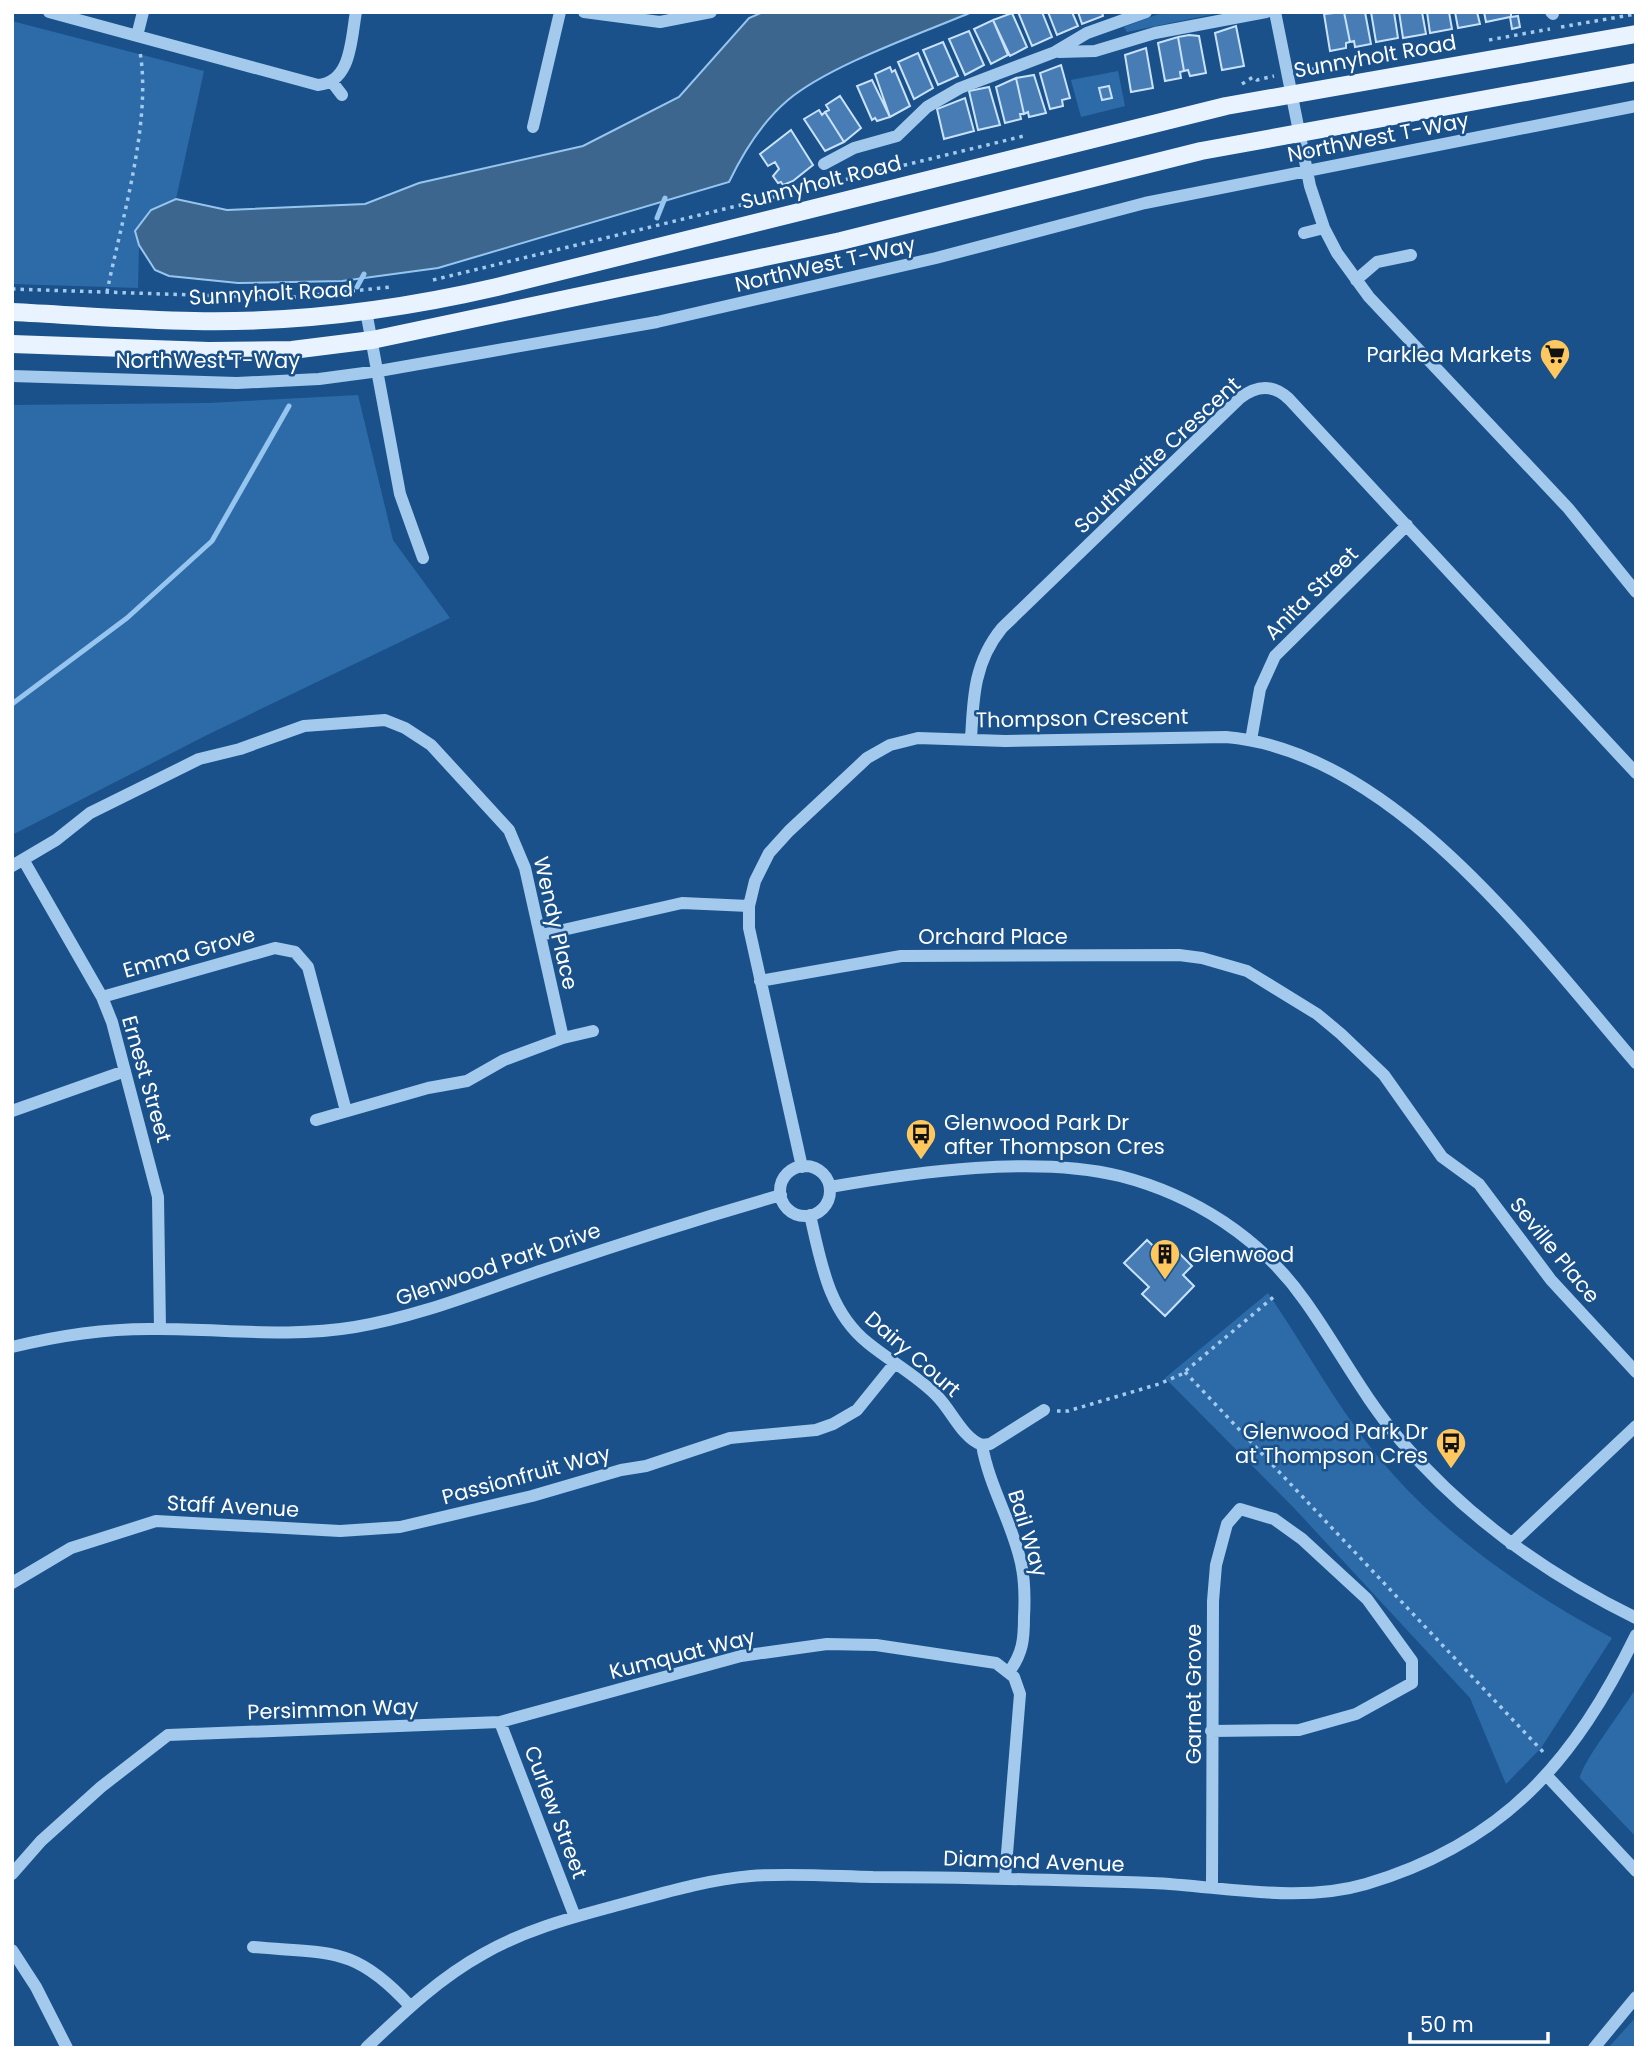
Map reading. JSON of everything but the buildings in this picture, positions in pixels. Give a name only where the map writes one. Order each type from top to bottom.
[{"type":"main road","name":"Sunnyholt Road","points":[[12,312],[196,321],[366,311],[474,292],[1116,131],[1292,93],[1636,34]]},
{"type":"main road","points":[[12,344],[209,351],[292,350],[372,340],[841,241],[1147,164],[1300,133],[1636,72]]},
{"type":"street","points":[[49,12],[309,84],[332,82]]},
{"type":"street","points":[[137,36],[143,12]]},
{"type":"street","points":[[332,82],[346,62],[356,12]]},
{"type":"street","points":[[533,127],[560,12]]},
{"type":"street","points":[[584,12],[660,22],[711,12]]},
{"type":"street","points":[[824,164],[855,148],[897,136],[927,107],[961,88],[1055,52],[1087,33],[1146,12]]},
{"type":"street","points":[[1055,52],[1095,51],[1155,33],[1266,12]]},
{"type":"street","points":[[1275,12],[1307,170],[1324,228],[1356,280],[1568,508],[1636,592]]},
{"type":"street","points":[[332,82],[342,95]]},
{"type":"street","name":"NorthWest T-Way","points":[[12,376],[237,383],[319,379],[379,371],[657,322],[936,258],[1145,203],[1636,106]]},
{"type":"street","points":[[1304,233],[1324,228]]},
{"type":"street","points":[[1356,280],[1377,262],[1411,255]]},
{"type":"street","points":[[366,311],[400,494],[423,558]]},
{"type":"street","name":"Southwaite Crescent","points":[[971,740],[975,677],[997,634],[1230,407],[1254,389],[1266,387],[1284,395],[1636,773]]},
{"type":"street","name":"Anita Street","points":[[1251,740],[1261,684],[1275,656],[1407,526]]},
{"type":"street","name":"Wendy Place","points":[[18,864],[90,813],[199,760],[240,749],[304,726],[385,720],[405,728],[431,745],[509,830],[523,861],[563,1038]]},
{"type":"street","name":"Thompson Crescent","points":[[802,1167],[752,945],[748,906],[755,881],[769,853],[866,758],[890,745],[918,738],[971,740],[1206,736],[1251,740],[1302,755],[1337,771],[1378,798],[1446,853],[1523,933],[1636,1063]]},
{"type":"street","name":"Ernest Street","points":[[18,864],[102,997],[125,1071],[160,1206],[160,1329]]},
{"type":"street","points":[[541,935],[682,903],[704,901],[748,906]]},
{"type":"street","name":"Emma Grove","points":[[102,997],[275,948],[295,952],[308,967],[346,1111]]},
{"type":"street","name":"Orchard Place","points":[[760,981],[856,962],[939,954],[1179,955],[1202,958],[1255,975],[1342,1034],[1384,1075],[1442,1157]]},
{"type":"street","points":[[316,1120],[467,1081],[504,1060],[563,1038],[593,1031]]},
{"type":"street","points":[[12,1111],[125,1071]]},
{"type":"street","name":"Seville Place","points":[[1442,1157],[1479,1184],[1551,1280],[1636,1371]]},
{"type":"street","points":[[802,1167],[821,1172],[830,1187],[827,1203],[810,1215],[792,1212],[781,1195],[785,1177],[802,1167]]},
{"type":"street","points":[[830,1187],[942,1171],[1071,1169],[1128,1179],[1196,1205],[1236,1231],[1278,1268],[1305,1301],[1359,1387],[1398,1438],[1461,1503],[1511,1544],[1581,1591],[1636,1618]]},
{"type":"street","name":"Glenwood Park Drive","points":[[12,1348],[60,1337],[160,1329],[274,1334],[331,1331],[396,1319],[444,1306],[665,1228],[781,1195]]},
{"type":"street","name":"Dairy Court","points":[[810,1215],[825,1276],[841,1313],[866,1342],[938,1396],[971,1440],[982,1445]]},
{"type":"street","name":"Passionfruit Way","points":[[340,1531],[400,1527],[532,1496],[621,1469],[646,1466],[741,1436],[807,1431],[832,1424],[867,1400],[895,1363]]},
{"type":"street","points":[[982,1445],[998,1440],[1044,1410]]},
{"type":"street","points":[[1511,1544],[1636,1426]]},
{"type":"street","name":"Bail Way","points":[[982,1445],[985,1463],[1021,1563],[1025,1591],[1024,1643],[1018,1660],[1009,1672]]},
{"type":"street","name":"Garnet Grove","points":[[1211,1731],[1299,1730],[1356,1714],[1412,1683],[1412,1661],[1367,1599],[1302,1539],[1274,1519],[1240,1509],[1227,1524],[1216,1565],[1211,1731],[1212,1886]]},
{"type":"street","name":"Staff Avenue","points":[[12,1583],[71,1548],[156,1521],[340,1531]]},
{"type":"street","name":"Diamond Avenue","points":[[366,2048],[443,1979],[486,1952],[531,1931],[696,1884],[752,1876],[1004,1878],[1212,1886],[1280,1894],[1363,1885],[1409,1869],[1454,1846],[1512,1807],[1547,1776],[1593,1716],[1636,1635]]},
{"type":"street","name":"Kumquat Way","points":[[500,1722],[741,1657],[827,1644],[876,1645],[996,1663],[1009,1672]]},
{"type":"street","points":[[1004,1878],[1020,1694],[1009,1672]]},
{"type":"street","name":"Persimmon Way","points":[[12,1874],[41,1842],[101,1787],[168,1735],[500,1722]]},
{"type":"street","name":"Curlew Street","points":[[500,1722],[575,1917]]},
{"type":"street","points":[[1547,1776],[1636,1871]]},
{"type":"street","points":[[253,1947],[346,1956],[379,1975],[410,2006]]},
{"type":"street","points":[[12,1950],[36,1987],[67,2048]]},
{"type":"street","points":[[1594,2048],[1636,1997]]},
{"type":"path","points":[[1488,40],[1636,14]]},
{"type":"path","points":[[107,292],[137,146],[143,69],[137,36]]},
{"type":"path","points":[[1318,68],[1323,62],[1345,66]]},
{"type":"path","points":[[1233,88],[1253,77],[1257,80]]},
{"type":"path","points":[[426,282],[1033,134]]},
{"type":"path","points":[[12,289],[284,298],[401,286]]},
{"type":"path","points":[[1044,1410],[1068,1411],[1159,1384],[1185,1372],[1276,1295]]},
{"type":"path","points":[[1185,1372],[1546,1755]]},
{"type":"shaded area","points":[[763,12],[972,12],[876,51],[806,87],[779,108],[762,128],[729,182],[438,268],[342,281],[238,283],[169,276],[155,270],[139,245],[135,231],[151,210],[176,199],[227,210],[365,204],[419,183],[583,146],[679,97],[749,18]]},
{"type":"shaded area","points":[[1164,12],[1224,12],[1127,32],[1124,27]]},
{"type":"shaded area","points":[[12,21],[204,71],[176,199],[151,210],[135,231],[139,245],[138,288],[12,284]]},
{"type":"shaded area","points":[[1118,71],[1125,106],[1081,117],[1071,80]]},
{"type":"shaded area","points":[[358,395],[393,540],[450,618],[209,734],[12,835],[12,405],[208,403]]},
{"type":"shaded area","points":[[1268,1293],[1357,1430],[1423,1505],[1451,1531],[1513,1578],[1612,1638],[1541,1748],[1506,1784],[1470,1698],[1294,1508],[1165,1378]]},
{"type":"shaded area","points":[[1636,1688],[1636,1837],[1580,1778],[1595,1748]]},
{"type":"shaded area","points":[[1636,2017],[1636,2048],[1608,2048]]},
{"type":"waterway","points":[[657,218],[665,198]]},
{"type":"waterway","points":[[357,287],[364,274]]},
{"type":"waterway","points":[[12,704],[127,618],[212,541],[289,406]]},
{"type":"place","name":"Parklea Markets","points":[[1555,381]]},
{"type":"place","name":"Glenwood Park Dr after Thompson Cres","points":[[921,1161]]},
{"type":"place","name":"Glenwood","points":[[1165,1281]]},
{"type":"place","name":"Glenwood Park Dr at Thompson Cres","points":[[1451,1470]]}]
